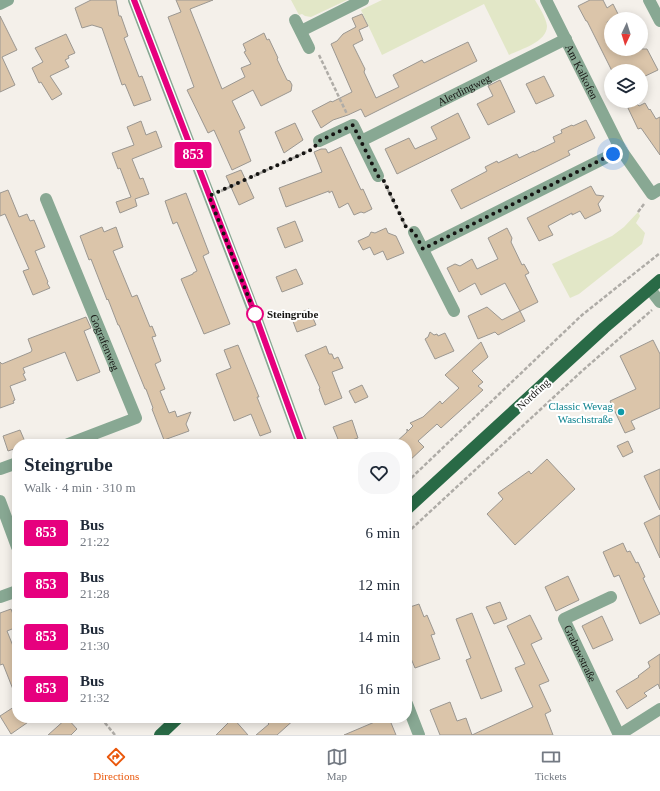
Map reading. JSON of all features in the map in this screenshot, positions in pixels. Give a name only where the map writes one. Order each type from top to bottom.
[{"type":"main road","name":"Nordring","points":[[412,505],[604,328],[660,280]]},
{"type":"main road","points":[[160,735],[173,723]]},
{"type":"street","points":[[0,4],[8,0]]},
{"type":"street","points":[[134,0],[255,314],[300,439]]},
{"type":"street","points":[[309,48],[298,26],[364,0]]},
{"type":"street","name":"Am Kalkofen","points":[[546,0],[621,150],[656,192]]},
{"type":"street","points":[[649,0],[660,21]]},
{"type":"street","name":"Alerdingweg","points":[[361,141],[566,39]]},
{"type":"street","points":[[319,141],[353,125],[378,176]]},
{"type":"street","points":[[423,249],[621,150]]},
{"type":"street","name":"Gografenweg","points":[[46,199],[136,418],[81,439]]},
{"type":"street","points":[[414,232],[454,311]]},
{"type":"street","points":[[650,289],[657,305]]},
{"type":"street","points":[[0,469],[12,465]]},
{"type":"street","points":[[0,501],[12,533]]},
{"type":"street","points":[[0,597],[12,593]]},
{"type":"street","name":"Grabowstraße","points":[[611,597],[564,619],[619,735]]},
{"type":"street","points":[[619,735],[660,709]]},
{"type":"street","points":[[412,718],[418,735]]},
{"type":"path","points":[[309,48],[318,52],[353,125]]},
{"type":"path","points":[[209,196],[313,149],[319,141]]},
{"type":"path","points":[[378,176],[384,181],[406,227],[414,232]]},
{"type":"path","points":[[412,477],[582,314],[660,253]]},
{"type":"path","points":[[412,528],[577,376],[657,305]]},
{"type":"path","points":[[105,723],[115,735]]},
{"type":"green space","points":[[291,0],[347,0],[311,17],[302,14],[299,15]]},
{"type":"green space","points":[[382,0],[535,0],[544,16],[547,26],[546,32],[538,41],[509,55],[484,4],[382,55],[361,10]]},
{"type":"green space","points":[[638,212],[640,216],[636,223],[645,233],[642,244],[579,294],[570,298],[552,264],[612,236],[624,227]]},
{"type":"building","points":[[91,0],[116,0],[119,16],[121,16],[128,36],[124,38],[139,77],[142,76],[151,100],[134,106],[125,84],[122,85],[102,28],[92,25],[82,28],[75,8]]},
{"type":"building","points":[[176,0],[213,0],[190,9],[222,89],[245,77],[241,68],[251,64],[244,52],[246,51],[243,44],[264,33],[267,40],[269,39],[287,80],[290,81],[292,85],[291,91],[261,106],[253,90],[232,101],[245,128],[239,131],[251,161],[232,170],[214,130],[208,133],[187,90],[194,87],[168,17],[181,12]]},
{"type":"building","points":[[590,0],[603,0],[607,8],[613,4],[617,12],[604,12],[604,55],[587,21],[578,6]]},
{"type":"building","points":[[362,14],[368,26],[359,30],[363,40],[353,45],[365,69],[364,72],[376,98],[399,87],[393,75],[422,60],[424,63],[468,42],[477,61],[365,117],[361,109],[333,120],[321,128],[312,111],[352,92],[331,44],[337,41],[343,34],[356,27],[352,18]]},
{"type":"building","points":[[0,16],[17,50],[2,57],[15,85],[0,92]]},
{"type":"building","points":[[66,34],[75,53],[68,56],[69,58],[65,60],[69,67],[50,76],[62,94],[52,100],[41,82],[39,83],[32,68],[43,62],[35,48]]},
{"type":"building","points":[[648,51],[658,70],[648,75],[648,64],[608,64],[604,56],[648,56]]},
{"type":"building","points":[[544,76],[554,96],[536,104],[526,84]]},
{"type":"building","points":[[500,80],[515,112],[488,125],[477,104],[493,96],[488,86]]},
{"type":"building","points":[[628,108],[648,108],[656,119],[660,117],[660,155],[641,128],[638,129]]},
{"type":"building","points":[[458,113],[470,138],[397,174],[385,149],[409,138],[415,149],[437,139],[431,127]]},
{"type":"building","points":[[586,120],[595,138],[568,151],[570,155],[461,209],[451,190],[487,171],[485,167],[497,161],[498,163],[517,154],[519,158],[555,142],[553,137],[562,133],[561,130]]},
{"type":"building","points":[[141,121],[146,135],[156,131],[162,147],[132,159],[140,179],[143,178],[149,194],[135,199],[137,206],[120,213],[116,202],[131,197],[120,168],[118,169],[112,153],[134,145],[127,127]]},
{"type":"building","points":[[295,123],[303,140],[284,153],[275,132]]},
{"type":"building","points":[[341,147],[361,190],[363,189],[372,209],[364,213],[361,212],[354,215],[348,203],[339,208],[332,191],[286,207],[279,188],[322,172],[314,152],[321,149],[326,149],[328,153]]},
{"type":"building","points":[[241,170],[254,198],[239,205],[226,176]]},
{"type":"building","points":[[591,186],[596,195],[604,196],[598,204],[601,211],[585,219],[580,211],[572,215],[572,213],[548,226],[553,235],[539,241],[527,218]]},
{"type":"building","points":[[8,190],[19,217],[27,214],[30,221],[34,220],[45,247],[35,251],[50,288],[33,295],[23,271],[29,269],[5,214],[0,216],[0,193]]},
{"type":"building","points":[[186,193],[209,253],[203,256],[230,324],[204,334],[181,279],[197,271],[177,222],[173,224],[165,201]]},
{"type":"building","points":[[295,221],[303,241],[285,248],[277,228]]},
{"type":"building","points":[[102,227],[104,232],[116,227],[123,247],[113,251],[132,297],[137,295],[150,327],[152,326],[156,336],[152,337],[161,361],[155,364],[165,389],[160,391],[169,413],[175,411],[177,417],[191,412],[186,424],[189,431],[164,439],[146,389],[108,299],[107,300],[91,259],[89,260],[80,236]]},
{"type":"building","points":[[386,228],[388,233],[396,236],[404,253],[387,260],[383,251],[374,255],[370,247],[363,250],[358,241],[369,236],[371,232],[375,233]]},
{"type":"building","points":[[507,228],[512,238],[511,242],[522,265],[524,264],[529,273],[525,275],[538,302],[520,311],[505,283],[481,295],[475,283],[459,292],[447,268],[455,264],[460,266],[472,259],[477,269],[498,259],[488,238]]},
{"type":"building","points":[[296,269],[303,284],[282,292],[276,277]]},
{"type":"building","points":[[487,307],[502,320],[520,311],[525,321],[498,335],[495,332],[478,339],[468,316]]},
{"type":"building","points":[[309,309],[316,325],[297,332],[291,316]]},
{"type":"building","points":[[86,317],[91,328],[84,331],[100,372],[77,381],[65,352],[23,368],[25,373],[23,374],[26,380],[10,386],[15,400],[13,401],[14,403],[0,408],[0,362],[2,364],[31,352],[32,350],[28,339]]},
{"type":"building","points":[[430,332],[434,335],[437,334],[438,336],[445,333],[454,351],[435,359],[425,339],[428,337]]},
{"type":"building","points":[[653,340],[660,354],[660,408],[631,421],[635,429],[625,433],[610,401],[636,389],[620,356]]},
{"type":"building","points":[[481,342],[488,357],[472,371],[483,382],[478,386],[483,390],[441,428],[437,424],[418,441],[424,447],[412,458],[412,439],[399,439],[407,432],[407,429],[408,431],[413,426],[410,423],[423,417],[440,401],[442,404],[459,388],[445,375]]},
{"type":"building","points":[[238,345],[271,432],[260,436],[251,414],[234,421],[216,374],[231,368],[224,350]]},
{"type":"building","points":[[326,346],[329,354],[332,354],[334,359],[338,357],[343,368],[332,372],[342,398],[325,405],[319,389],[320,388],[305,355]]},
{"type":"building","points":[[362,385],[368,397],[355,403],[349,391]]},
{"type":"building","points":[[352,420],[358,438],[338,439],[333,427]]},
{"type":"building","points":[[20,430],[24,439],[12,439],[12,450],[8,451],[3,436]]},
{"type":"building","points":[[628,441],[633,452],[623,457],[617,446]]},
{"type":"building","points":[[547,459],[575,489],[515,545],[487,514],[503,499],[498,493],[529,471],[531,474]]},
{"type":"building","points":[[660,469],[660,510],[644,476]]},
{"type":"building","points":[[660,515],[660,558],[644,523]]},
{"type":"building","points":[[623,543],[627,552],[630,551],[636,563],[638,562],[645,577],[643,578],[660,614],[640,624],[619,575],[614,577],[603,552]]},
{"type":"building","points":[[568,576],[579,600],[556,611],[545,587]]},
{"type":"building","points":[[500,602],[507,619],[494,624],[486,607]]},
{"type":"building","points":[[419,604],[424,617],[427,615],[435,634],[431,635],[440,659],[415,668],[412,661],[412,606]]},
{"type":"building","points":[[11,609],[12,612],[12,629],[7,631],[12,644],[12,687],[3,664],[0,665],[0,613]]},
{"type":"building","points":[[472,613],[502,691],[481,699],[466,660],[471,658],[456,619]]},
{"type":"building","points":[[530,615],[542,639],[531,644],[549,681],[539,685],[551,711],[545,714],[553,735],[472,735],[533,707],[515,668],[525,664],[507,626]]},
{"type":"building","points":[[602,616],[613,640],[593,649],[582,626]]},
{"type":"building","points":[[660,654],[660,689],[658,684],[644,693],[647,696],[627,709],[616,691],[639,677],[638,676],[650,667],[648,662]]},
{"type":"building","points":[[450,702],[457,721],[466,718],[472,735],[440,735],[430,710]]},
{"type":"building","points":[[12,708],[12,723],[27,723],[11,734],[0,716]]},
{"type":"building","points":[[61,723],[72,723],[77,729],[71,735],[48,735]]},
{"type":"building","points":[[228,723],[237,723],[248,735],[216,735]]},
{"type":"building","points":[[268,723],[290,723],[277,735],[256,735],[269,724]]},
{"type":"building","points":[[372,723],[391,723],[396,735],[344,735]]},
{"type":"bus line","name":"853","points":[[134,0],[255,314],[300,439]]},
{"type":"place","name":"Steingrube","points":[[255,314]]},
{"type":"place","name":"Classic Wevag Waschstraße","points":[[621,412]]},
{"type":"route","points":[[255,314],[209,196],[313,149],[319,141],[353,125],[378,176],[384,181],[406,227],[414,232],[423,249],[613,154]]}]
